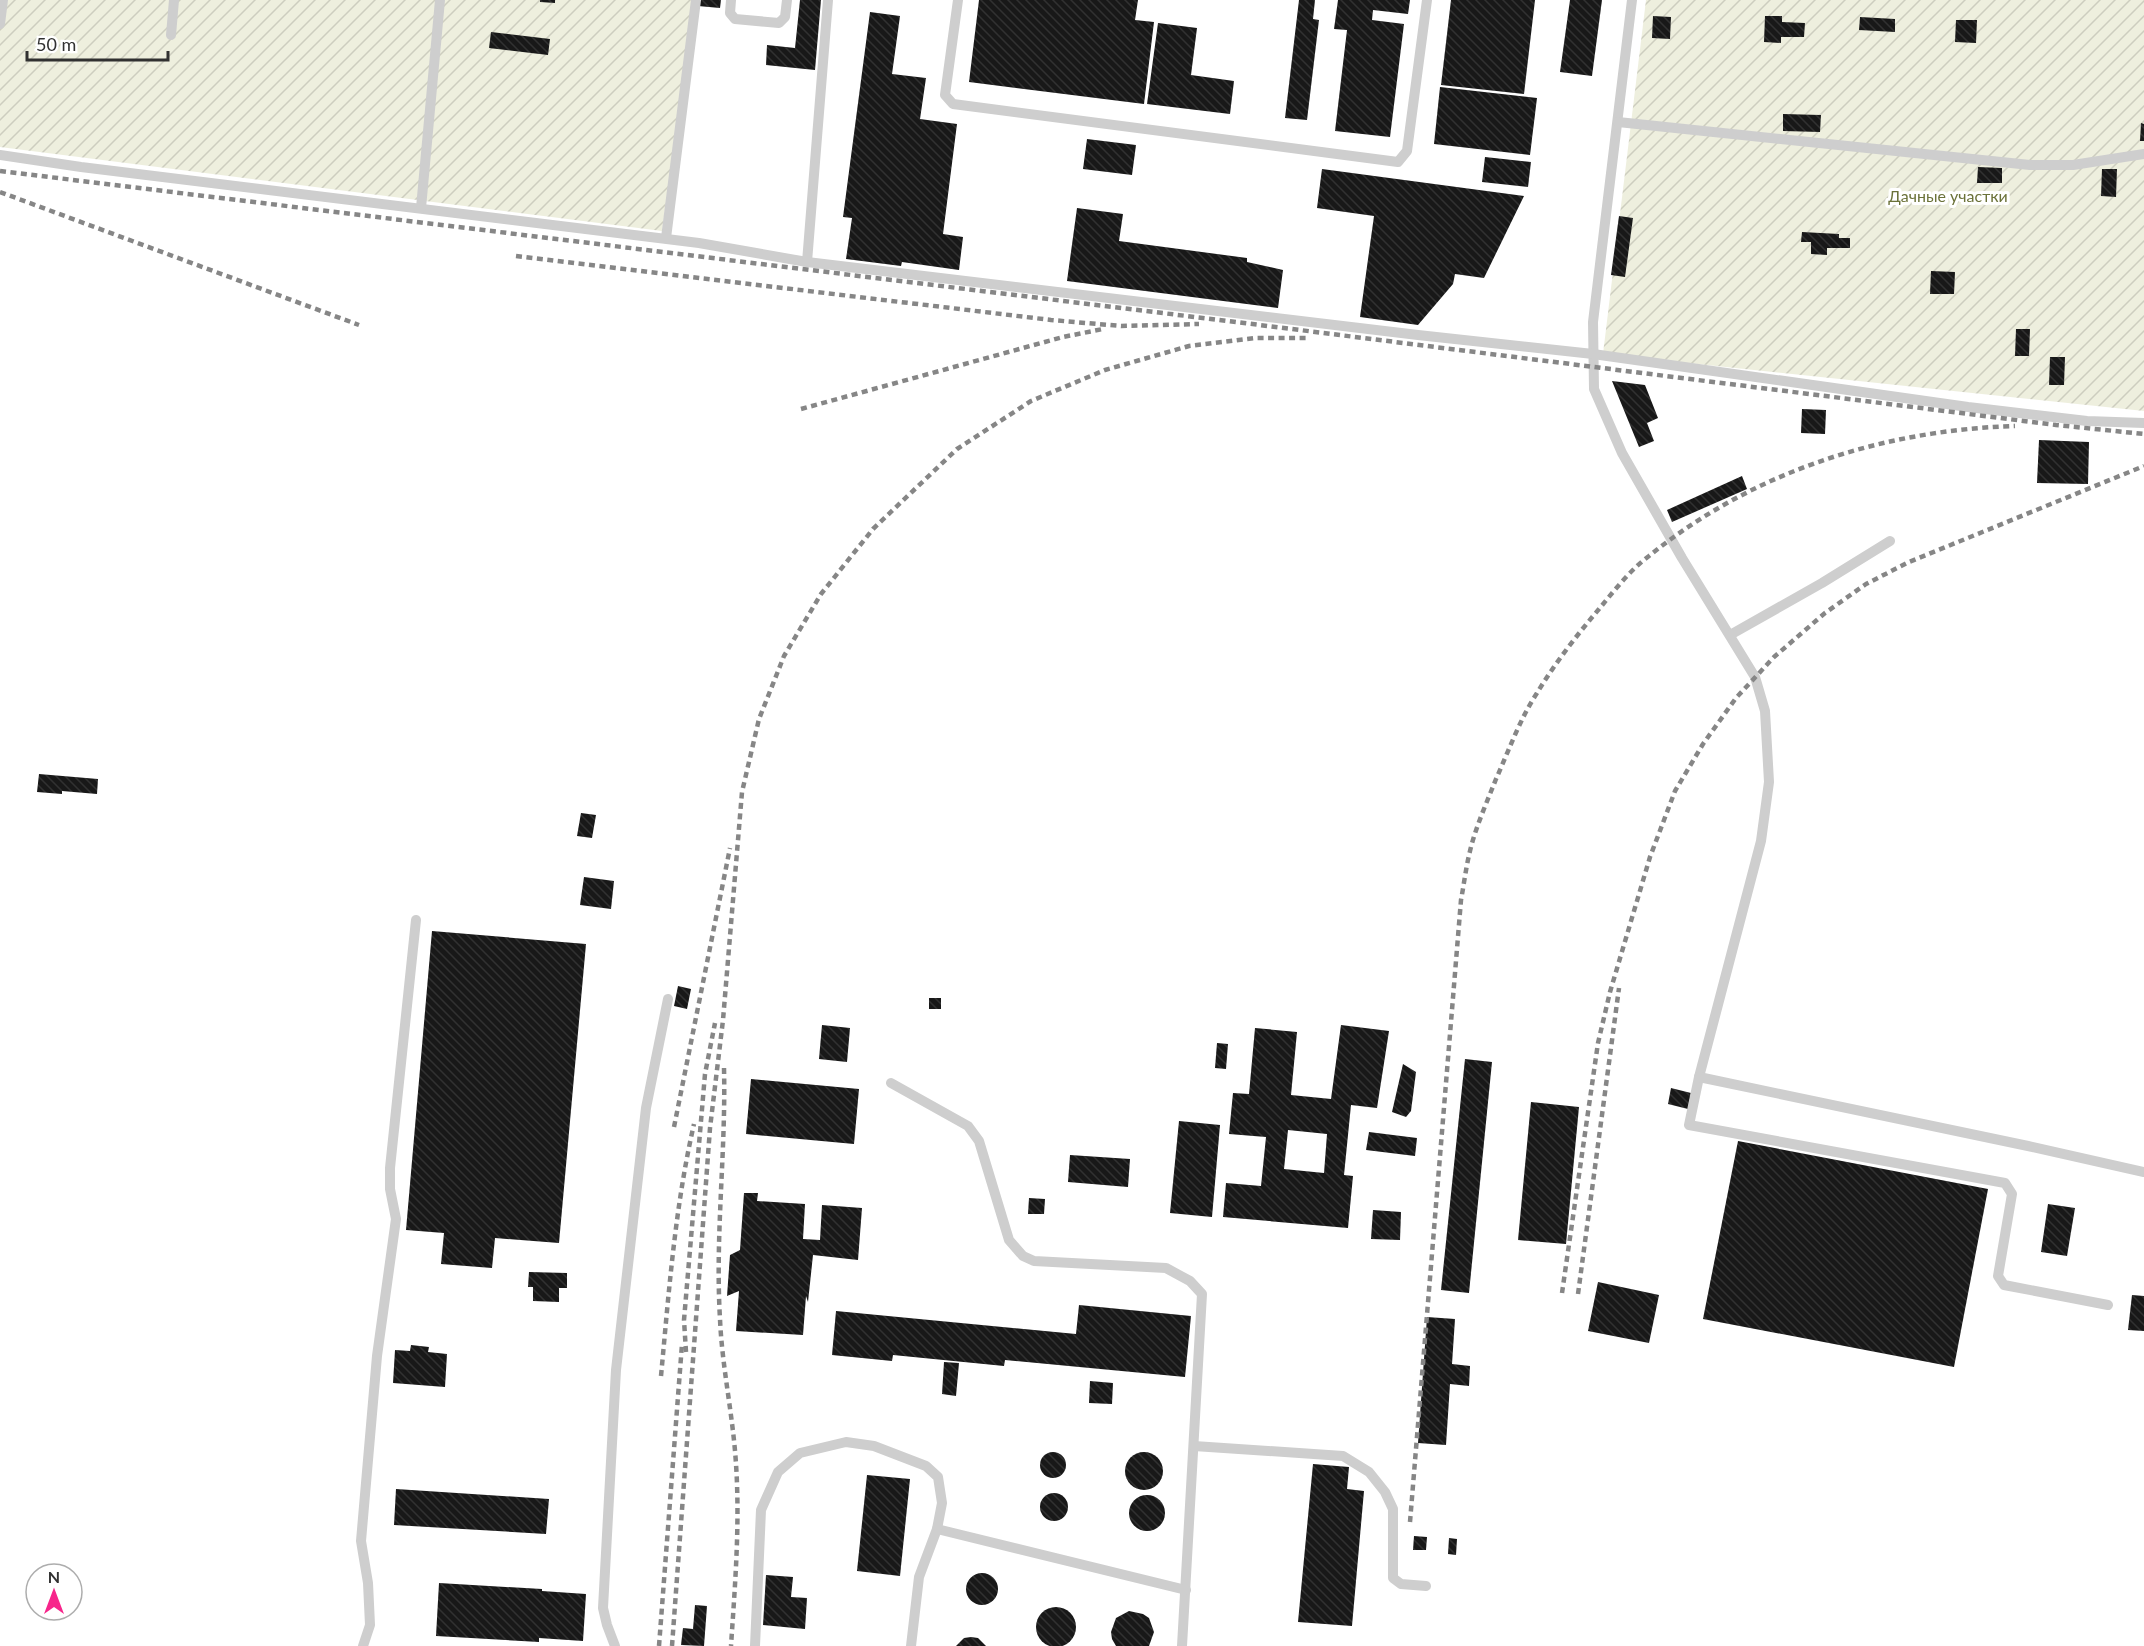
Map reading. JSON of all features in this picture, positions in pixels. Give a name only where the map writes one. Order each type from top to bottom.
[{"type":"lane","points":[[0,24],[3,0]]},
{"type":"lane","points":[[171,35],[174,0]]},
{"type":"lane","points":[[421,208],[440,0]]},
{"type":"lane","points":[[666,238],[696,0]]},
{"type":"lane","points":[[731,0],[730,13],[735,19],[779,24],[785,17],[787,0]]},
{"type":"lane","points":[[807,262],[828,0]]},
{"type":"lane","points":[[958,0],[945,95],[953,104],[1398,162],[1407,151],[1428,0]]},
{"type":"lane","points":[[1632,0],[1593,322],[1594,389],[1622,453],[1682,558],[1755,677],[1765,711],[1769,782],[1761,841],[1699,1077],[1689,1125],[2006,1184],[2012,1194],[1998,1276],[2004,1285],[2108,1305]]},
{"type":"lane","points":[[1618,122],[2030,165],[2073,165],[2144,154]]},
{"type":"lane","points":[[0,155],[666,238],[807,262],[1593,354],[1968,407],[2087,421],[2144,423]]},
{"type":"lane","points":[[1730,635],[1890,541]]},
{"type":"lane","points":[[363,1646],[370,1625],[368,1583],[361,1541],[376,1356],[396,1219],[390,1189],[390,1168],[416,920]]},
{"type":"lane","points":[[615,1646],[606,1625],[603,1608],[616,1370],[646,1108],[668,999]]},
{"type":"lane","points":[[1699,1077],[2144,1172]]},
{"type":"lane","points":[[891,1083],[968,1126],[979,1140],[1009,1240],[1023,1256],[1034,1261],[1166,1268],[1190,1281],[1202,1294],[1182,1646]]},
{"type":"lane","points":[[755,1646],[761,1510],[778,1472],[800,1453],[846,1442],[874,1446],[926,1466],[938,1477],[942,1503],[937,1529],[919,1577],[911,1646]]},
{"type":"lane","points":[[1194,1446],[1342,1456],[1369,1472],[1385,1492],[1393,1509],[1393,1578],[1401,1584],[1426,1586]]},
{"type":"lane","points":[[937,1529],[1186,1590]]},
{"type":"green space","points":[[0,0],[694,0],[662,231],[0,147]]},
{"type":"green space","name":"Дачные участки","points":[[1646,0],[2144,0],[2144,411],[1603,354]]},
{"type":"building","points":[[540,0],[555,0],[555,3],[540,2]]},
{"type":"building","points":[[699,0],[721,0],[720,8],[698,6]]},
{"type":"building","points":[[800,0],[821,0],[815,70],[766,65],[767,45],[795,48]]},
{"type":"building","points":[[979,0],[1138,0],[1135,20],[1154,22],[1144,104],[969,82]]},
{"type":"building","points":[[1299,0],[1315,0],[1313,19],[1319,20],[1307,120],[1285,118]]},
{"type":"building","points":[[1338,0],[1410,0],[1408,14],[1373,10],[1372,20],[1404,24],[1390,137],[1335,131],[1347,30],[1334,29]]},
{"type":"building","points":[[1451,0],[1535,0],[1524,94],[1441,85]]},
{"type":"building","points":[[1570,0],[1602,0],[1592,76],[1560,72]]},
{"type":"building","points":[[870,12],[900,16],[892,74],[926,78],[920,119],[957,124],[943,234],[963,237],[959,270],[902,262],[901,266],[846,259],[852,218],[843,217]]},
{"type":"building","points":[[1653,16],[1671,17],[1670,39],[1652,38]]},
{"type":"building","points":[[1765,16],[1782,16],[1782,22],[1805,23],[1804,37],[1781,37],[1781,43],[1764,42]]},
{"type":"building","points":[[1860,17],[1895,19],[1895,32],[1859,30]]},
{"type":"building","points":[[1956,20],[1977,20],[1976,43],[1955,42]]},
{"type":"building","points":[[1158,23],[1197,28],[1191,75],[1234,81],[1230,114],[1147,104]]},
{"type":"building","points":[[491,32],[550,39],[548,55],[489,48]]},
{"type":"building","points":[[1440,87],[1537,98],[1530,155],[1434,144]]},
{"type":"building","points":[[1783,114],[1821,115],[1820,132],[1783,131]]},
{"type":"building","points":[[2141,123],[2144,124],[2144,141],[2140,141]]},
{"type":"building","points":[[1087,139],[1136,145],[1132,175],[1083,169]]},
{"type":"building","points":[[1485,157],[1531,162],[1528,187],[1482,182]]},
{"type":"building","points":[[1978,167],[2002,168],[2002,183],[1977,183]]},
{"type":"building","points":[[1322,169],[1524,196],[1484,278],[1455,274],[1453,284],[1418,325],[1360,317],[1374,216],[1317,208]]},
{"type":"building","points":[[2102,169],[2117,169],[2116,197],[2101,196]]},
{"type":"building","points":[[1077,208],[1123,214],[1119,241],[1247,258],[1247,262],[1283,270],[1278,308],[1067,281]]},
{"type":"building","points":[[1619,216],[1633,218],[1625,277],[1611,275]]},
{"type":"building","points":[[1802,232],[1839,234],[1839,238],[1850,238],[1850,248],[1827,248],[1827,255],[1811,254],[1811,242],[1801,242]]},
{"type":"building","points":[[1931,271],[1955,272],[1954,294],[1930,294]]},
{"type":"building","points":[[2016,329],[2030,329],[2029,356],[2015,356]]},
{"type":"building","points":[[2050,357],[2065,357],[2064,385],[2049,385]]},
{"type":"building","points":[[1612,381],[1645,385],[1658,418],[1647,423],[1654,441],[1639,447]]},
{"type":"building","points":[[1802,409],[1826,410],[1825,434],[1801,433]]},
{"type":"building","points":[[2039,440],[2089,442],[2088,484],[2037,483]]},
{"type":"building","points":[[1742,476],[1747,489],[1672,522],[1667,510]]},
{"type":"building","points":[[39,774],[98,779],[97,794],[62,791],[62,794],[37,792]]},
{"type":"building","points":[[581,813],[596,815],[592,838],[577,836]]},
{"type":"building","points":[[584,877],[614,881],[611,909],[580,905]]},
{"type":"building","points":[[432,931],[586,944],[559,1243],[495,1238],[492,1268],[441,1264],[444,1233],[406,1230]]},
{"type":"building","points":[[678,986],[691,989],[687,1009],[674,1006]]},
{"type":"building","points":[[929,998],[941,998],[941,1009],[929,1009]]},
{"type":"building","points":[[822,1025],[850,1028],[847,1062],[819,1059]]},
{"type":"building","points":[[1341,1025],[1389,1031],[1377,1108],[1351,1105],[1344,1175],[1353,1176],[1348,1228],[1223,1217],[1226,1183],[1261,1186],[1266,1137],[1229,1134],[1233,1093],[1249,1094],[1255,1028],[1297,1032],[1291,1095],[1331,1099]],"holes":[[[1288,1130],[1327,1134],[1324,1173],[1284,1169]]]},
{"type":"building","points":[[1217,1043],[1228,1044],[1226,1069],[1215,1068]]},
{"type":"building","points":[[1465,1059],[1492,1062],[1469,1293],[1441,1290]]},
{"type":"building","points":[[1403,1064],[1416,1072],[1411,1111],[1406,1117],[1392,1112]]},
{"type":"building","points":[[751,1079],[859,1089],[854,1144],[746,1134]]},
{"type":"building","points":[[1671,1088],[1691,1093],[1688,1109],[1668,1104]]},
{"type":"building","points":[[1531,1102],[1579,1107],[1566,1244],[1518,1240]]},
{"type":"building","points":[[1179,1121],[1220,1125],[1212,1217],[1170,1213]]},
{"type":"building","points":[[1369,1132],[1417,1138],[1415,1156],[1366,1150]]},
{"type":"building","points":[[1738,1141],[1988,1189],[1954,1367],[1703,1319]]},
{"type":"building","points":[[1070,1155],[1130,1159],[1128,1187],[1068,1182]]},
{"type":"building","points":[[744,1193],[758,1193],[757,1201],[805,1204],[803,1239],[820,1240],[822,1205],[862,1208],[858,1260],[813,1255],[808,1302],[806,1296],[803,1335],[736,1331],[739,1291],[727,1296],[730,1255],[740,1250]]},
{"type":"building","points":[[1029,1198],[1045,1199],[1044,1214],[1028,1214]]},
{"type":"building","points":[[2048,1204],[2075,1208],[2067,1256],[2041,1252]]},
{"type":"building","points":[[1373,1210],[1401,1212],[1400,1240],[1371,1239]]},
{"type":"building","points":[[529,1272],[567,1273],[567,1288],[559,1288],[559,1302],[533,1301],[533,1287],[528,1287]]},
{"type":"building","points":[[1598,1282],[1659,1295],[1649,1343],[1588,1331]]},
{"type":"building","points":[[2132,1295],[2144,1296],[2144,1331],[2128,1330]]},
{"type":"building","points":[[1079,1305],[1191,1316],[1185,1377],[1005,1360],[1004,1366],[893,1355],[892,1361],[832,1355],[836,1311],[1076,1334]]},
{"type":"building","points":[[1427,1317],[1455,1319],[1452,1364],[1470,1366],[1469,1386],[1450,1384],[1446,1445],[1418,1443]]},
{"type":"building","points":[[411,1345],[429,1347],[428,1352],[447,1354],[445,1387],[393,1383],[395,1350],[410,1351]]},
{"type":"building","points":[[944,1362],[959,1363],[956,1396],[942,1394]]},
{"type":"building","points":[[1090,1381],[1113,1383],[1112,1404],[1089,1403]]},
{"type":"building","points":[[1053,1452],[1062,1456],[1066,1465],[1062,1474],[1053,1478],[1044,1474],[1040,1465],[1044,1456]]},
{"type":"building","points":[[1144,1452],[1157,1458],[1163,1471],[1157,1484],[1144,1490],[1131,1484],[1125,1471],[1131,1458]]},
{"type":"building","points":[[1313,1464],[1349,1467],[1347,1489],[1364,1491],[1352,1626],[1298,1622]]},
{"type":"building","points":[[867,1475],[910,1479],[900,1576],[857,1571]]},
{"type":"building","points":[[396,1489],[549,1499],[546,1534],[394,1525]]},
{"type":"building","points":[[1054,1493],[1064,1497],[1068,1507],[1064,1517],[1054,1521],[1044,1517],[1040,1507],[1044,1497]]},
{"type":"building","points":[[1147,1495],[1159,1501],[1165,1513],[1159,1525],[1147,1531],[1135,1525],[1129,1513],[1135,1501]]},
{"type":"building","points":[[1414,1536],[1427,1537],[1426,1550],[1413,1550]]},
{"type":"building","points":[[1449,1538],[1457,1539],[1456,1555],[1448,1554]]},
{"type":"building","points":[[982,1573],[994,1577],[998,1589],[994,1601],[982,1605],[970,1601],[966,1589],[970,1577]]},
{"type":"building","points":[[766,1575],[793,1577],[791,1597],[807,1598],[805,1629],[763,1625]]},
{"type":"building","points":[[439,1583],[586,1594],[583,1641],[539,1638],[539,1642],[436,1636]]},
{"type":"building","points":[[695,1605],[707,1606],[704,1646],[681,1645],[683,1628],[693,1629]]},
{"type":"building","points":[[1056,1607],[1070,1613],[1076,1627],[1070,1641],[1056,1647],[1042,1641],[1036,1627],[1042,1613]]},
{"type":"building","points":[[1129,1611],[1149,1618],[1154,1632],[1149,1646],[1116,1646],[1112,1639],[1111,1632],[1116,1618]]},
{"type":"building","points":[[964,1638],[978,1638],[986,1646],[956,1646]]},
{"type":"railway","points":[[0,171],[2144,434]]},
{"type":"railway","points":[[0,192],[359,325]]},
{"type":"railway","points":[[516,256],[1051,320],[1121,326],[1199,324]]},
{"type":"railway","points":[[801,409],[1063,337],[1103,329]]},
{"type":"railway","points":[[672,1646],[710,1128],[723,1020],[742,792],[759,719],[784,656],[821,594],[873,529],[957,449],[1031,401],[1105,370],[1189,346],[1255,338],[1307,338]]},
{"type":"railway","points":[[1410,1522],[1461,900],[1478,823],[1531,703],[1551,671],[1629,574],[1689,526],[1731,501],[1775,479],[1821,461],[1868,447],[1917,436],[1966,429],[2015,426]]},
{"type":"railway","points":[[1562,1293],[1598,1043],[1610,992],[1650,857],[1675,791],[1703,744],[1736,698],[1774,657],[1825,613],[1866,584],[1909,562],[2144,466]]},
{"type":"railway","points":[[674,1127],[730,848]]},
{"type":"railway","points":[[1578,1294],[1619,988]]},
{"type":"railway","points":[[686,1352],[684,1320],[705,1074],[715,1023]]},
{"type":"railway","points":[[724,1068],[719,1288],[723,1355],[735,1446],[737,1487],[737,1555],[731,1646]]},
{"type":"railway","points":[[661,1376],[677,1218],[694,1124]]},
{"type":"railway","points":[[659,1646],[682,1344]]}]
